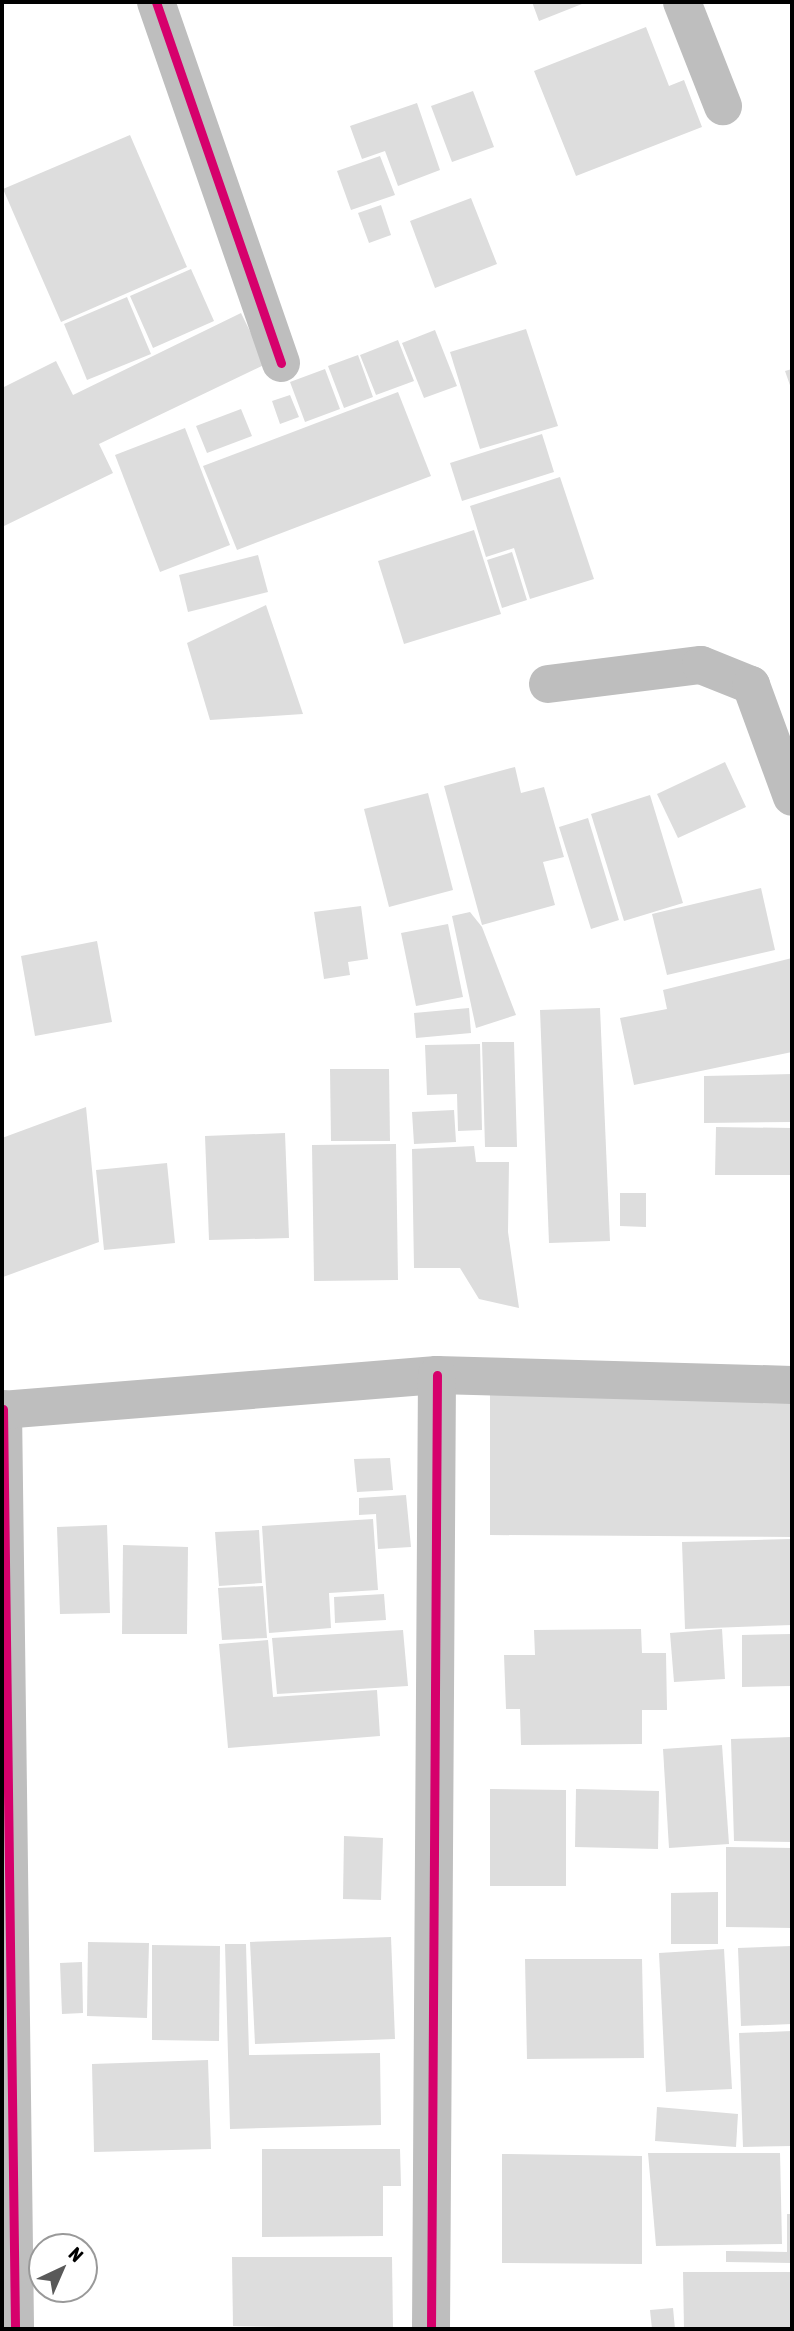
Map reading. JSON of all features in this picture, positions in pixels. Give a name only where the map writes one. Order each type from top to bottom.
[{"type":"street","points":[[156,2],[281,363]]},
{"type":"street","points":[[682,2],[723,106]]},
{"type":"street","points":[[548,684],[701,665],[751,685],[792,797]]},
{"type":"street","points":[[15,2329],[2,1409],[437,1375],[792,1385]]},
{"type":"street","points":[[431,2329],[437,1375]]},
{"type":"building","points":[[532,2],[587,2],[539,21]]},
{"type":"building","points":[[646,27],[669,86],[684,80],[702,127],[576,176],[534,71]]},
{"type":"building","points":[[473,91],[494,147],[452,162],[431,106]]},
{"type":"building","points":[[417,103],[440,170],[398,186],[385,151],[362,159],[350,126]]},
{"type":"building","points":[[130,135],[187,267],[61,322],[3,189]]},
{"type":"building","points":[[380,156],[395,195],[351,210],[337,171]]},
{"type":"building","points":[[471,198],[497,264],[435,288],[410,221]]},
{"type":"building","points":[[381,205],[391,235],[369,243],[358,213]]},
{"type":"building","points":[[191,269],[214,321],[153,348],[130,296]]},
{"type":"building","points":[[127,297],[151,354],[87,380],[64,324]]},
{"type":"building","points":[[241,313],[266,364],[99,444],[113,473],[2,527],[2,388],[56,361],[73,395]]},
{"type":"building","points":[[526,329],[558,426],[480,449],[450,352]]},
{"type":"building","points":[[435,330],[457,386],[424,398],[402,343]]},
{"type":"building","points":[[398,340],[414,381],[376,395],[360,355]]},
{"type":"building","points":[[358,355],[373,397],[344,408],[328,366]]},
{"type":"building","points":[[325,369],[340,409],[305,422],[290,382]]},
{"type":"building","points":[[792,369],[792,391],[785,371]]},
{"type":"building","points":[[398,392],[431,476],[237,550],[203,466]]},
{"type":"building","points":[[290,395],[299,417],[280,424],[272,401]]},
{"type":"building","points":[[241,409],[252,436],[207,453],[196,426]]},
{"type":"building","points":[[185,428],[230,545],[160,572],[115,455]]},
{"type":"building","points":[[542,434],[554,472],[462,501],[450,463]]},
{"type":"building","points":[[560,477],[594,579],[530,599],[514,548],[486,557],[470,506]]},
{"type":"building","points":[[474,530],[501,614],[404,644],[378,561]]},
{"type":"building","points":[[512,552],[527,600],[502,608],[487,560]]},
{"type":"building","points":[[258,555],[268,592],[188,612],[179,575]]},
{"type":"building","points":[[266,605],[303,714],[210,720],[187,643]]},
{"type":"building","points":[[725,762],[746,807],[678,838],[657,794]]},
{"type":"building","points":[[515,767],[521,793],[544,787],[564,857],[543,862],[555,905],[482,925],[444,786]]},
{"type":"building","points":[[428,793],[453,890],[389,907],[364,809]]},
{"type":"building","points":[[650,795],[683,903],[624,921],[591,814]]},
{"type":"building","points":[[588,818],[619,920],[591,929],[559,827]]},
{"type":"building","points":[[761,888],[775,950],[667,975],[652,914]]},
{"type":"building","points":[[361,906],[368,959],[348,962],[350,975],[324,979],[314,912]]},
{"type":"building","points":[[470,912],[482,927],[516,1015],[476,1028],[452,916]]},
{"type":"building","points":[[448,924],[463,997],[416,1006],[401,933]]},
{"type":"building","points":[[97,941],[112,1022],[35,1036],[21,956]]},
{"type":"building","points":[[792,958],[792,1052],[634,1085],[620,1018],[667,1009],[663,990]]},
{"type":"building","points":[[469,1008],[471,1033],[416,1038],[414,1013]]},
{"type":"building","points":[[600,1008],[610,1241],[549,1243],[540,1010]]},
{"type":"building","points":[[482,1042],[514,1042],[517,1147],[485,1147]]},
{"type":"building","points":[[480,1044],[482,1130],[458,1131],[457,1094],[427,1095],[425,1045]]},
{"type":"building","points":[[330,1069],[389,1069],[390,1141],[331,1141]]},
{"type":"building","points":[[792,1074],[792,1122],[704,1123],[704,1076]]},
{"type":"building","points":[[86,1107],[99,1242],[3,1277],[2,1138]]},
{"type":"building","points":[[454,1110],[456,1142],[414,1144],[412,1112]]},
{"type":"building","points":[[716,1127],[792,1128],[792,1175],[715,1175]]},
{"type":"building","points":[[285,1133],[289,1238],[209,1240],[205,1136]]},
{"type":"building","points":[[396,1144],[398,1280],[314,1281],[312,1145]]},
{"type":"building","points":[[474,1146],[476,1162],[509,1162],[508,1232],[519,1308],[479,1299],[460,1268],[414,1268],[412,1149]]},
{"type":"building","points":[[167,1163],[175,1243],[104,1250],[96,1170]]},
{"type":"building","points":[[620,1193],[646,1193],[646,1227],[620,1226]]},
{"type":"building","points":[[490,1392],[792,1393],[792,1537],[490,1535]]},
{"type":"building","points":[[390,1458],[393,1490],[357,1492],[354,1459]]},
{"type":"building","points":[[406,1495],[411,1547],[378,1549],[376,1514],[359,1515],[359,1498]]},
{"type":"building","points":[[373,1519],[378,1590],[329,1593],[331,1628],[269,1633],[262,1526]]},
{"type":"building","points":[[107,1525],[110,1613],[60,1614],[57,1527]]},
{"type":"building","points":[[259,1530],[262,1583],[219,1586],[215,1532]]},
{"type":"building","points":[[792,1539],[792,1625],[685,1629],[682,1542]]},
{"type":"building","points":[[123,1545],[188,1547],[187,1634],[122,1634]]},
{"type":"building","points":[[263,1586],[267,1638],[222,1640],[218,1588]]},
{"type":"building","points":[[384,1594],[386,1620],[335,1623],[334,1597]]},
{"type":"building","points":[[641,1629],[642,1653],[666,1653],[667,1710],[642,1710],[642,1744],[521,1745],[520,1709],[506,1709],[504,1655],[535,1655],[534,1630]]},
{"type":"building","points":[[722,1629],[725,1679],[674,1682],[670,1633]]},
{"type":"building","points":[[403,1630],[408,1686],[277,1694],[272,1638]]},
{"type":"building","points":[[792,1634],[792,1686],[742,1687],[742,1635]]},
{"type":"building","points":[[268,1640],[273,1697],[377,1690],[380,1736],[228,1748],[219,1644]]},
{"type":"building","points":[[792,1737],[792,1842],[734,1841],[731,1739]]},
{"type":"building","points":[[722,1745],[729,1844],[669,1848],[663,1749]]},
{"type":"building","points":[[490,1789],[566,1790],[566,1886],[490,1886]]},
{"type":"building","points":[[576,1789],[659,1791],[658,1849],[575,1847]]},
{"type":"building","points":[[344,1836],[383,1838],[381,1900],[343,1899]]},
{"type":"building","points":[[726,1847],[792,1848],[792,1928],[726,1927]]},
{"type":"building","points":[[718,1892],[718,1944],[671,1944],[671,1893]]},
{"type":"building","points":[[391,1937],[395,2039],[255,2044],[250,1942]]},
{"type":"building","points":[[88,1942],[149,1943],[147,2018],[87,2016]]},
{"type":"building","points":[[225,1944],[246,1944],[249,2055],[380,2053],[381,2125],[230,2129]]},
{"type":"building","points":[[152,1945],[220,1946],[219,2041],[152,2040]]},
{"type":"building","points":[[792,1946],[792,2024],[741,2026],[738,1948]]},
{"type":"building","points":[[724,1949],[732,2089],[666,2092],[659,1953]]},
{"type":"building","points":[[525,1959],[642,1959],[644,2058],[527,2059]]},
{"type":"building","points":[[82,1962],[83,2013],[62,2014],[60,1963]]},
{"type":"building","points":[[792,2031],[792,2146],[743,2147],[739,2033]]},
{"type":"building","points":[[208,2060],[211,2149],[94,2152],[92,2064]]},
{"type":"building","points":[[657,2107],[738,2114],[736,2147],[655,2141]]},
{"type":"building","points":[[262,2149],[400,2149],[401,2186],[383,2186],[383,2236],[262,2237]]},
{"type":"building","points":[[648,2153],[780,2153],[782,2244],[656,2246]]},
{"type":"building","points":[[502,2154],[642,2156],[642,2264],[502,2263]]},
{"type":"building","points":[[787,2214],[792,2214],[792,2263],[726,2262],[726,2251],[787,2252]]},
{"type":"building","points":[[232,2257],[392,2257],[393,2329],[233,2326]]},
{"type":"building","points":[[683,2272],[792,2272],[792,2329],[684,2329]]},
{"type":"building","points":[[673,2308],[675,2329],[652,2329],[650,2310]]},
{"type":"cycle path","points":[[156,2],[281,363]]},
{"type":"cycle path","points":[[431,2329],[437,1375]]},
{"type":"cycle path","points":[[3,1409],[15,2329]]}]
